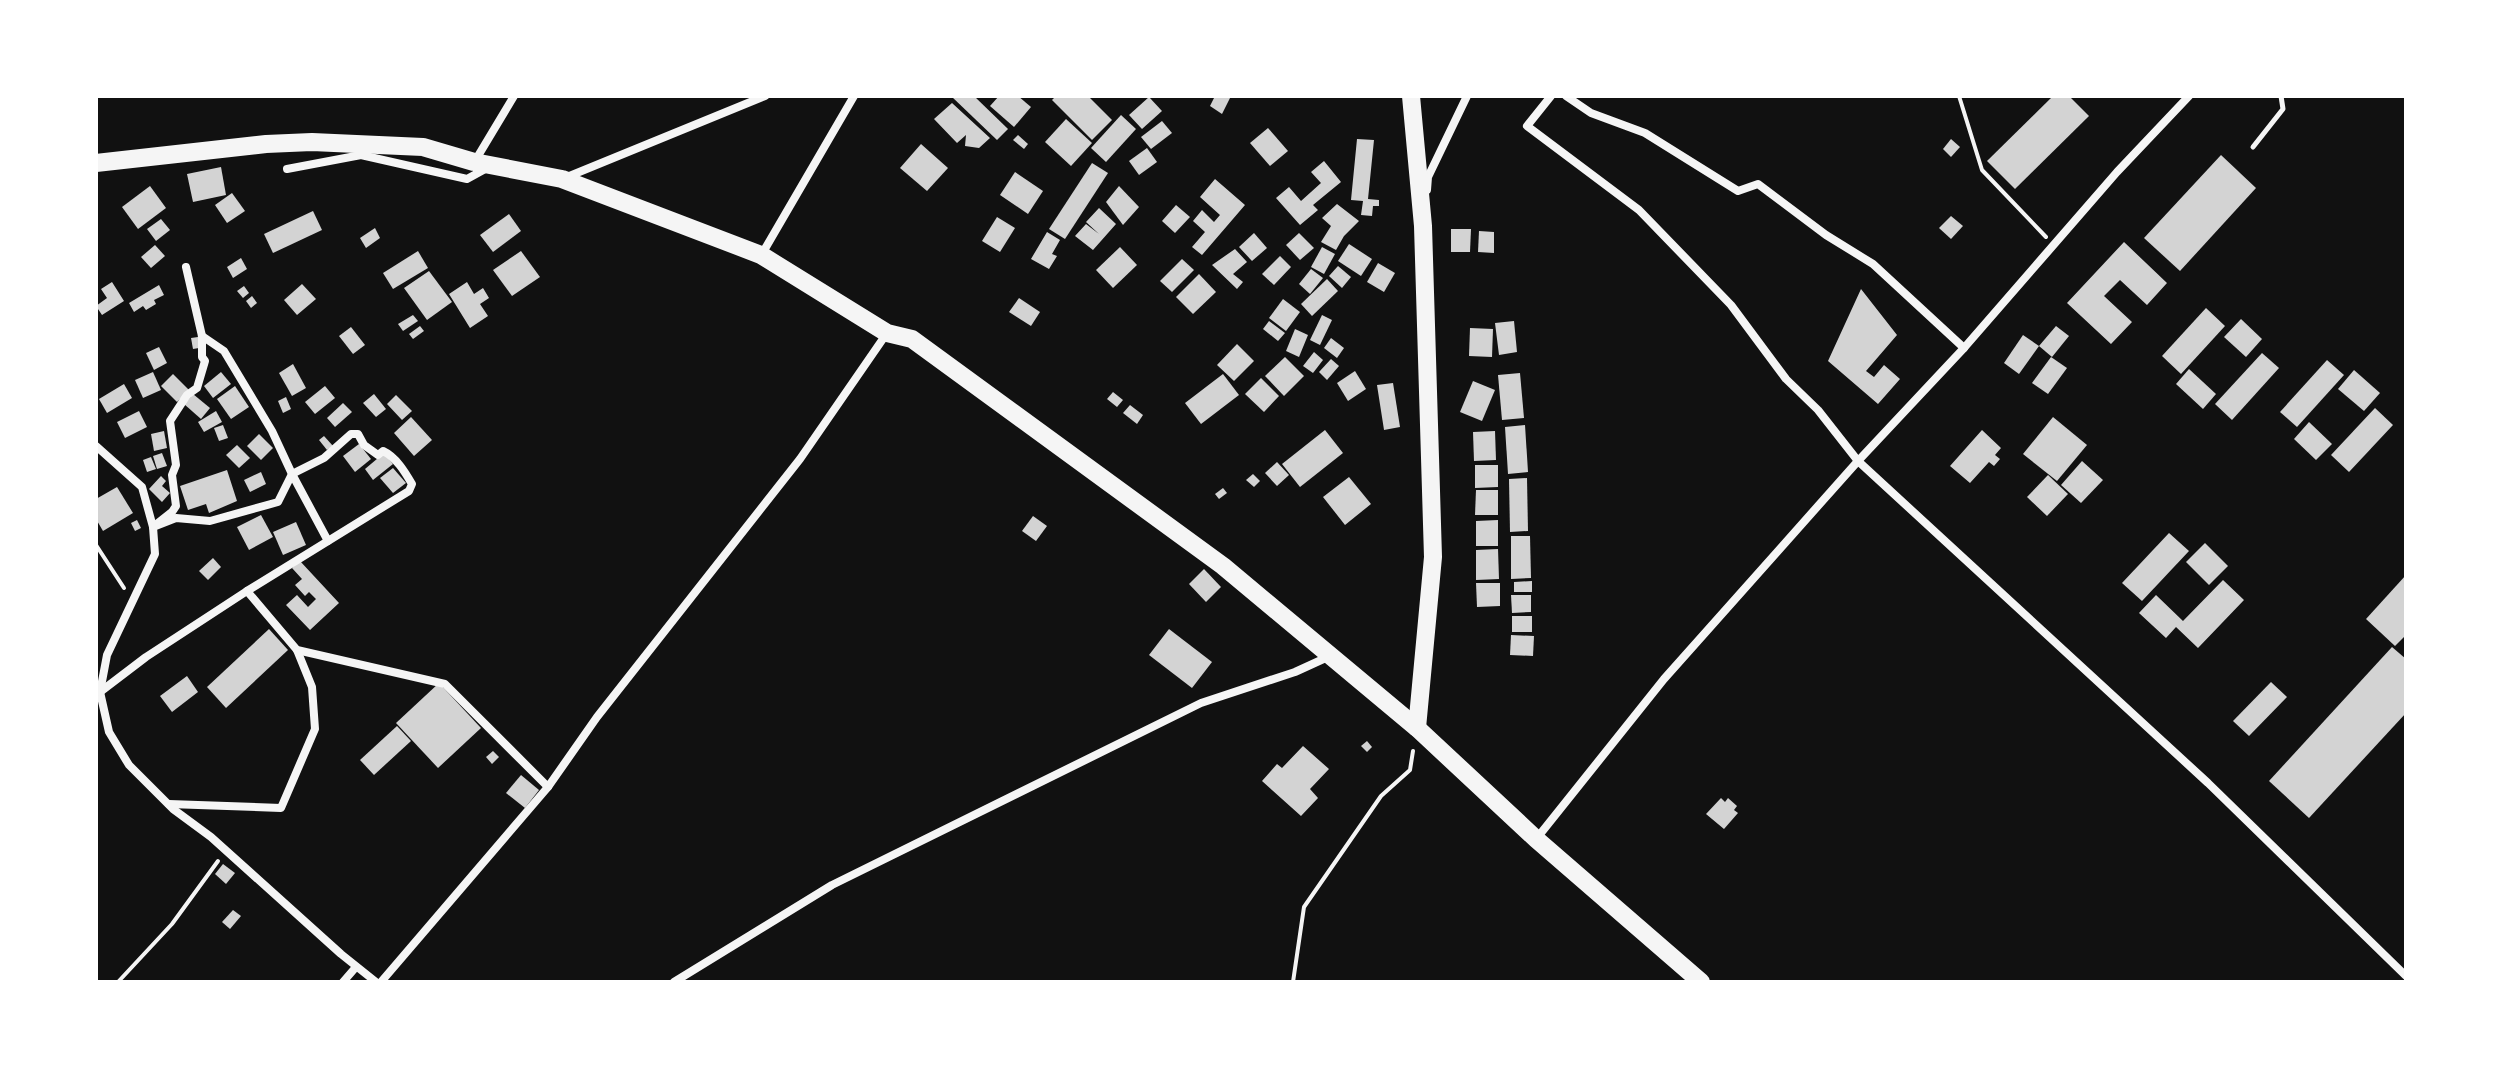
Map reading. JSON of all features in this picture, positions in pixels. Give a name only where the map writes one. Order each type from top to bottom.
[{"type":"main road","points":[[1411,96],[1423,226],[1433,557],[1417,728]]},
{"type":"main road","points":[[96,163],[266,144],[312,142],[423,147],[474,162],[562,179],[761,255],[887,333],[912,339],[1223,566],[1417,728],[1536,839],[1701,982]]},
{"type":"street","points":[[287,169],[361,155],[467,179],[494,164],[474,162],[514,96]]},
{"type":"street","points":[[562,179],[765,96]]},
{"type":"street","points":[[761,255],[854,96]]},
{"type":"street","points":[[1423,226],[1428,177],[1467,96]]},
{"type":"street","points":[[1551,96],[1527,126],[1639,210],[1731,305],[1786,379],[1818,410],[1858,461],[2208,783],[2406,976]]},
{"type":"street","points":[[1566,96],[1591,113],[1645,133],[1738,191],[1758,184],[1826,235],[1873,264],[1964,348]]},
{"type":"street","points":[[1536,839],[1664,679],[2189,96]]},
{"type":"street","points":[[153,527],[176,506],[172,475],[176,465],[170,421],[187,395],[197,388],[205,361],[186,267]]},
{"type":"street","points":[[96,446],[142,487],[153,527],[155,554],[107,655],[100,692],[109,732],[129,765],[168,804],[225,850],[356,967],[378,982],[548,787],[597,717],[800,459],[887,333]]},
{"type":"street","points":[[202,336],[224,351],[272,431],[328,541]]},
{"type":"street","points":[[100,692],[146,657],[247,591],[409,491],[412,484],[407,473],[388,453],[372,452],[358,434],[351,434],[324,458],[292,474],[278,502],[210,521],[176,518],[153,527]]},
{"type":"street","points":[[168,804],[281,808],[315,729],[312,687],[297,650],[247,591]]},
{"type":"street","points":[[297,650],[445,684],[548,787]]},
{"type":"street","points":[[674,982],[832,885],[1201,703],[1295,672],[1330,656]]},
{"type":"street","points":[[343,982],[356,967]]},
{"type":"lane","points":[[2253,147],[2283,109],[2281,96]]},
{"type":"path","points":[[1959,96],[1982,170],[2053,245]]},
{"type":"path","points":[[96,545],[132,600]]},
{"type":"path","points":[[1293,982],[1304,907],[1381,796],[1410,770],[1417,728]]},
{"type":"path","points":[[118,982],[172,924],[225,850]]},
{"type":"building","points":[[951,96],[974,96],[1008,129],[997,140]]},
{"type":"building","points":[[999,96],[1018,96],[1031,107],[1014,127],[990,106]]},
{"type":"building","points":[[1056,96],[1088,96],[1112,120],[1092,140],[1052,100]]},
{"type":"building","points":[[1215,96],[1231,96],[1222,114],[1210,106]]},
{"type":"building","points":[[2053,96],[2069,96],[2089,116],[2015,189],[1987,161]]},
{"type":"building","points":[[1149,97],[1162,111],[1142,129],[1129,115]]},
{"type":"building","points":[[952,103],[990,138],[979,148],[965,146],[966,135],[957,143],[934,119]]},
{"type":"building","points":[[1121,115],[1136,129],[1106,162],[1091,148]]},
{"type":"building","points":[[1066,119],[1092,143],[1071,166],[1045,142]]},
{"type":"building","points":[[1162,121],[1172,133],[1151,149],[1141,137]]},
{"type":"building","points":[[1268,128],[1288,151],[1270,166],[1250,143]]},
{"type":"building","points":[[1018,135],[1028,144],[1024,149],[1013,140]]},
{"type":"building","points":[[1357,139],[1374,140],[1368,199],[1379,200],[1379,206],[1373,206],[1372,216],[1361,215],[1363,201],[1351,200]]},
{"type":"building","points":[[1951,139],[1960,147],[1951,157],[1943,149]]},
{"type":"building","points":[[921,144],[948,168],[927,191],[900,168]]},
{"type":"building","points":[[1147,148],[1157,162],[1139,175],[1129,161]]},
{"type":"building","points":[[2221,155],[2256,188],[2180,271],[2144,238]]},
{"type":"building","points":[[1324,161],[1341,182],[1313,205],[1318,210],[1300,225],[1276,198],[1289,187],[1301,201],[1321,183],[1311,172]]},
{"type":"building","points":[[1092,163],[1108,173],[1065,239],[1049,229]]},
{"type":"building","points":[[221,167],[226,195],[193,202],[187,174]]},
{"type":"building","points":[[1015,172],[1043,191],[1028,214],[1000,195]]},
{"type":"building","points":[[1215,179],[1245,205],[1202,255],[1192,247],[1205,232],[1193,221],[1202,210],[1214,222],[1220,215],[1200,197]]},
{"type":"building","points":[[150,186],[166,208],[138,229],[122,207]]},
{"type":"building","points":[[1119,186],[1139,207],[1123,225],[1106,202]]},
{"type":"building","points":[[232,193],[245,211],[227,223],[215,205]]},
{"type":"building","points":[[1337,204],[1359,221],[1344,236],[1336,250],[1321,242],[1331,226],[1322,218]]},
{"type":"building","points":[[1176,205],[1190,217],[1175,233],[1162,221]]},
{"type":"building","points":[[1099,208],[1116,224],[1093,250],[1075,236],[1086,224],[1099,234],[1086,222]]},
{"type":"building","points":[[313,211],[322,230],[273,253],[264,234]]},
{"type":"building","points":[[509,214],[521,231],[493,252],[480,235]]},
{"type":"building","points":[[1951,216],[1963,226],[1951,239],[1939,228]]},
{"type":"building","points":[[997,217],[1015,228],[1000,252],[982,241]]},
{"type":"building","points":[[161,219],[170,230],[156,241],[147,229]]},
{"type":"building","points":[[375,228],[380,238],[366,248],[360,238]]},
{"type":"building","points":[[1451,229],[1471,229],[1470,252],[1451,252]]},
{"type":"building","points":[[1479,231],[1494,232],[1494,253],[1478,252]]},
{"type":"building","points":[[1047,232],[1060,240],[1052,254],[1057,256],[1049,269],[1031,259]]},
{"type":"building","points":[[1254,233],[1267,248],[1252,261],[1239,247]]},
{"type":"building","points":[[1299,233],[1314,248],[1300,260],[1286,245]]},
{"type":"building","points":[[2124,242],[2167,283],[2147,305],[2120,280],[2104,296],[2132,322],[2111,344],[2067,303]]},
{"type":"building","points":[[1349,244],[1372,259],[1361,276],[1338,261]]},
{"type":"building","points":[[155,245],[165,256],[151,268],[141,257]]},
{"type":"building","points":[[1120,247],[1137,265],[1113,288],[1096,270]]},
{"type":"building","points":[[1322,247],[1335,254],[1324,274],[1311,267]]},
{"type":"building","points":[[1235,249],[1247,262],[1233,274],[1243,282],[1237,289],[1212,265]]},
{"type":"building","points":[[418,251],[428,268],[393,289],[383,273]]},
{"type":"building","points":[[521,251],[540,277],[512,296],[493,270]]},
{"type":"building","points":[[1280,256],[1291,267],[1274,285],[1262,274]]},
{"type":"building","points":[[241,258],[247,269],[233,278],[227,267]]},
{"type":"building","points":[[1182,259],[1194,270],[1172,292],[1160,281]]},
{"type":"building","points":[[1378,263],[1395,273],[1384,292],[1367,282]]},
{"type":"building","points":[[1338,266],[1351,277],[1342,288],[1329,276]]},
{"type":"building","points":[[1311,269],[1323,278],[1310,294],[1299,284]]},
{"type":"building","points":[[429,271],[452,302],[427,320],[404,288]]},
{"type":"building","points":[[1199,274],[1216,292],[1193,314],[1176,297]]},
{"type":"building","points":[[1327,279],[1338,291],[1312,316],[1301,304]]},
{"type":"building","points":[[112,282],[124,301],[102,315],[96,306],[107,298],[101,289]]},
{"type":"building","points":[[467,282],[474,294],[483,288],[489,298],[480,304],[488,316],[470,328],[449,294]]},
{"type":"building","points":[[302,284],[316,299],[297,315],[284,300]]},
{"type":"building","points":[[159,285],[164,295],[154,300],[156,304],[146,310],[143,306],[134,312],[129,303]]},
{"type":"building","points":[[244,286],[249,293],[243,298],[237,291]]},
{"type":"building","points":[[1861,289],[1897,335],[1866,371],[1874,377],[1884,365],[1900,379],[1878,404],[1828,361]]},
{"type":"building","points":[[252,296],[257,303],[251,308],[246,301]]},
{"type":"building","points":[[1019,298],[1040,312],[1031,326],[1009,312]]},
{"type":"building","points":[[1283,299],[1300,312],[1286,331],[1269,318]]},
{"type":"building","points":[[2206,308],[2225,326],[2181,374],[2162,356]]},
{"type":"building","points":[[413,315],[418,321],[403,331],[398,324]]},
{"type":"building","points":[[1322,315],[1332,320],[1320,345],[1310,340]]},
{"type":"building","points":[[2241,319],[2262,339],[2246,357],[2224,337]]},
{"type":"building","points":[[1269,321],[1285,333],[1278,341],[1263,329]]},
{"type":"building","points":[[1514,321],[1517,352],[1499,355],[1495,323]]},
{"type":"building","points":[[420,326],[424,331],[413,339],[409,334]]},
{"type":"building","points":[[2056,326],[2069,336],[2052,357],[2039,346]]},
{"type":"building","points":[[351,327],[365,345],[353,354],[339,336]]},
{"type":"building","points":[[1470,328],[1493,329],[1492,357],[1469,356]]},
{"type":"building","points":[[1295,329],[1308,335],[1299,357],[1286,351]]},
{"type":"building","points":[[2023,335],[2039,346],[2019,374],[2004,363]]},
{"type":"building","points":[[198,337],[199,348],[193,349],[191,338]]},
{"type":"building","points":[[1331,338],[1344,348],[1337,358],[1324,348]]},
{"type":"building","points":[[1237,344],[1254,361],[1234,381],[1217,365]]},
{"type":"building","points":[[159,347],[167,363],[154,370],[146,353]]},
{"type":"building","points":[[1314,352],[1323,360],[1313,373],[1303,366]]},
{"type":"building","points":[[2262,353],[2279,368],[2232,420],[2215,404]]},
{"type":"building","points":[[1285,357],[1304,376],[1284,396],[1265,376]]},
{"type":"building","points":[[2051,357],[2067,368],[2048,394],[2032,383]]},
{"type":"building","points":[[1331,359],[1339,366],[1327,380],[1319,372]]},
{"type":"building","points":[[2327,360],[2344,375],[2297,427],[2280,412]]},
{"type":"building","points":[[293,364],[306,388],[292,396],[279,373]]},
{"type":"building","points":[[2189,369],[2216,394],[2203,409],[2176,384]]},
{"type":"building","points":[[2354,370],[2380,393],[2364,411],[2338,389]]},
{"type":"building","points":[[1355,371],[1366,389],[1348,401],[1337,383]]},
{"type":"building","points":[[153,372],[161,390],[143,398],[135,380]]},
{"type":"building","points":[[221,372],[231,384],[213,398],[204,386]]},
{"type":"building","points":[[1520,373],[1524,418],[1502,420],[1498,375]]},
{"type":"building","points":[[173,374],[189,390],[177,402],[161,386]]},
{"type":"building","points":[[1223,374],[1239,395],[1201,424],[1185,403]]},
{"type":"building","points":[[1261,378],[1279,396],[1264,412],[1245,394]]},
{"type":"building","points":[[1473,381],[1495,390],[1482,421],[1460,412]]},
{"type":"building","points":[[1393,383],[1400,427],[1384,430],[1377,385]]},
{"type":"building","points":[[124,384],[132,398],[107,413],[99,399]]},
{"type":"building","points":[[235,386],[249,407],[231,419],[217,399]]},
{"type":"building","points":[[325,386],[335,398],[315,414],[305,402]]},
{"type":"building","points":[[1113,392],[1123,400],[1117,407],[1107,399]]},
{"type":"building","points":[[193,394],[210,408],[201,419],[184,404]]},
{"type":"building","points":[[374,394],[386,409],[376,417],[363,403]]},
{"type":"building","points":[[396,395],[412,411],[402,420],[387,404]]},
{"type":"building","points":[[286,397],[291,409],[283,413],[278,401]]},
{"type":"building","points":[[343,403],[352,412],[335,427],[327,418]]},
{"type":"building","points":[[1130,405],[1143,415],[1137,424],[1123,413]]},
{"type":"building","points":[[2375,408],[2393,425],[2349,472],[2331,455]]},
{"type":"building","points":[[139,411],[147,427],[125,438],[117,422]]},
{"type":"building","points":[[216,411],[222,422],[204,432],[198,422]]},
{"type":"building","points":[[411,417],[432,440],[414,456],[394,433]]},
{"type":"building","points":[[2053,417],[2087,445],[2057,481],[2023,454]]},
{"type":"building","points":[[2309,422],[2332,444],[2316,460],[2294,439]]},
{"type":"building","points":[[223,425],[228,438],[219,441],[214,428]]},
{"type":"building","points":[[1525,425],[1528,472],[1508,474],[1505,427]]},
{"type":"building","points":[[1325,430],[1343,453],[1300,487],[1282,464]]},
{"type":"building","points":[[1982,430],[2001,448],[1995,455],[2000,459],[1994,466],[1989,462],[1970,483],[1950,466]]},
{"type":"building","points":[[164,431],[167,448],[154,451],[151,434]]},
{"type":"building","points":[[1495,431],[1496,460],[1474,461],[1473,432]]},
{"type":"building","points":[[259,434],[273,448],[261,460],[247,446]]},
{"type":"building","points":[[324,436],[333,446],[327,450],[319,440]]},
{"type":"building","points":[[359,444],[371,459],[355,472],[343,456]]},
{"type":"building","points":[[237,445],[250,458],[239,468],[226,455]]},
{"type":"building","points":[[162,453],[167,466],[157,469],[153,456]]},
{"type":"building","points":[[384,453],[393,464],[373,480],[365,469]]},
{"type":"building","points":[[151,457],[156,469],[147,472],[143,460]]},
{"type":"building","points":[[2082,461],[2103,480],[2081,503],[2061,485]]},
{"type":"building","points":[[1277,462],[1289,475],[1277,486],[1265,473]]},
{"type":"building","points":[[1475,465],[1498,465],[1498,487],[1475,488]]},
{"type":"building","points":[[393,468],[406,483],[393,493],[380,478]]},
{"type":"building","points":[[227,470],[237,501],[209,513],[206,504],[188,510],[180,486]]},
{"type":"building","points":[[261,472],[266,484],[250,492],[244,480]]},
{"type":"building","points":[[1253,474],[1260,481],[1254,487],[1246,480]]},
{"type":"building","points":[[2048,475],[2068,494],[2047,516],[2027,497]]},
{"type":"building","points":[[161,476],[166,481],[162,486],[170,493],[162,502],[149,489]]},
{"type":"building","points":[[1349,477],[1371,504],[1345,525],[1323,497]]},
{"type":"building","points":[[1527,478],[1528,531],[1510,532],[1509,479]]},
{"type":"building","points":[[117,487],[133,513],[103,531],[96,519],[96,499]]},
{"type":"building","points":[[1223,488],[1227,493],[1219,499],[1215,494]]},
{"type":"building","points":[[1476,490],[1498,490],[1498,515],[1475,515]]},
{"type":"building","points":[[261,515],[273,537],[249,550],[237,527]]},
{"type":"building","points":[[1033,516],[1047,526],[1036,541],[1022,531]]},
{"type":"building","points":[[137,520],[141,528],[135,531],[131,523]]},
{"type":"building","points":[[1498,520],[1498,546],[1476,546],[1476,521]]},
{"type":"building","points":[[296,522],[306,545],[283,555],[273,532]]},
{"type":"building","points":[[2169,533],[2189,551],[2142,601],[2122,583]]},
{"type":"building","points":[[1511,536],[1530,536],[1531,578],[1511,579]]},
{"type":"building","points":[[2205,543],[2228,566],[2209,585],[2186,562]]},
{"type":"building","points":[[1498,549],[1499,579],[1476,580],[1476,550]]},
{"type":"building","points":[[213,558],[221,567],[208,580],[199,571]]},
{"type":"building","points":[[300,561],[339,603],[310,630],[286,605],[297,595],[308,607],[316,599],[309,592],[305,596],[295,585],[302,579],[292,568]]},
{"type":"building","points":[[1204,569],[1221,587],[1206,602],[1189,584]]},
{"type":"building","points":[[2406,575],[2406,635],[2395,646],[2366,619]]},
{"type":"building","points":[[2223,580],[2244,600],[2198,648],[2176,627],[2166,638],[2139,613],[2156,595],[2183,621]]},
{"type":"building","points":[[1532,581],[1532,592],[1514,592],[1514,582]]},
{"type":"building","points":[[1476,583],[1500,583],[1500,606],[1477,607]]},
{"type":"building","points":[[1511,595],[1531,595],[1531,612],[1512,613]]},
{"type":"building","points":[[1512,616],[1532,616],[1532,632],[1512,632]]},
{"type":"building","points":[[269,629],[288,650],[226,708],[207,687]]},
{"type":"building","points":[[1169,629],[1212,662],[1192,688],[1149,655]]},
{"type":"building","points":[[1511,635],[1534,636],[1533,656],[1510,655]]},
{"type":"building","points":[[2392,647],[2406,659],[2406,713],[2309,818],[2269,781]]},
{"type":"building","points":[[187,676],[198,692],[172,712],[160,696]]},
{"type":"building","points":[[2271,682],[2287,697],[2249,736],[2233,721]]},
{"type":"building","points":[[439,683],[481,728],[438,768],[396,723]]},
{"type":"building","points":[[397,726],[411,741],[374,775],[360,760]]},
{"type":"building","points":[[1367,741],[1372,747],[1367,752],[1361,746]]},
{"type":"building","points":[[1303,746],[1329,769],[1310,789],[1318,798],[1301,816],[1262,781],[1277,764],[1282,768]]},
{"type":"building","points":[[493,751],[499,757],[492,764],[486,757]]},
{"type":"building","points":[[521,775],[539,790],[525,808],[506,793]]},
{"type":"building","points":[[1721,798],[1725,802],[1728,798],[1737,806],[1734,810],[1738,813],[1724,829],[1706,814]]},
{"type":"building","points":[[223,864],[235,873],[226,884],[215,874]]},
{"type":"building","points":[[233,910],[241,916],[230,929],[222,922]]}]
